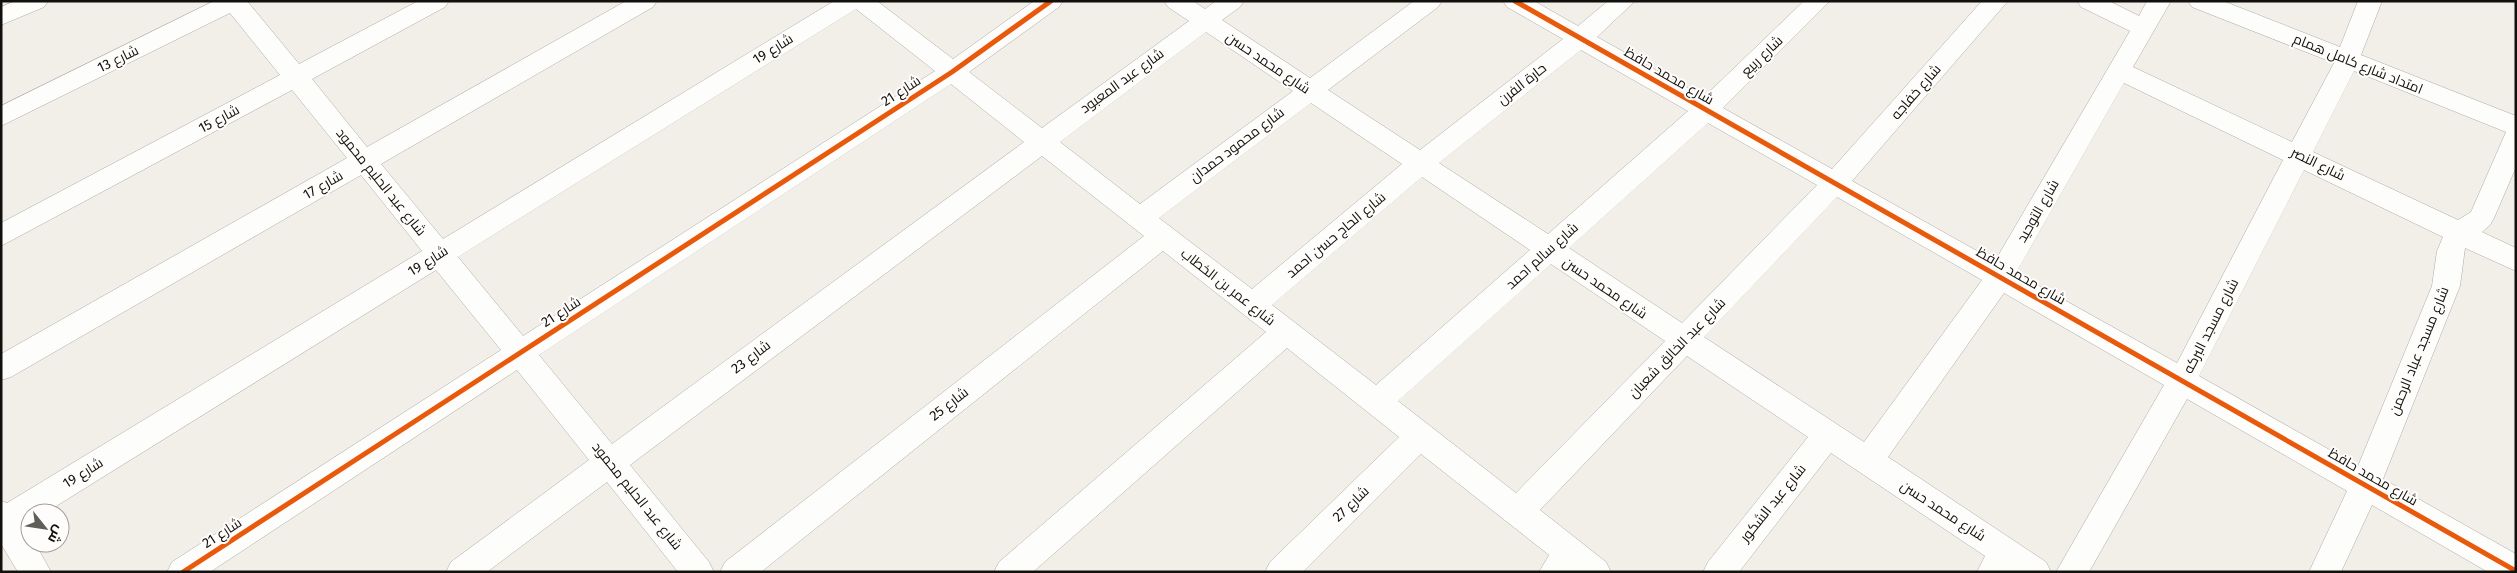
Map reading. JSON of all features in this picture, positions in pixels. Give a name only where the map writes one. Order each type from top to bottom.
[{"type":"street","points":[[1,17],[36,1]]},
{"type":"street","name":"شارع عبد الحليم محمود","points":[[234,1],[294,78],[364,161],[698,572]]},
{"type":"street","name":"شارع 13","points":[[1,117],[234,1]]},
{"type":"street","name":"شارع 15","points":[[1,236],[437,1]]},
{"type":"street","name":"شارع 17","points":[[1,368],[645,1]]},
{"type":"street","name":"شارع 19","points":[[3,518],[440,254],[852,1]]},
{"type":"street","name":"شارع عمر بن الخطاب","points":[[861,1],[1518,512],[1574,566]]},
{"type":"street","name":"شارع 21","points":[[183,572],[952,72],[1051,1]]},
{"type":"street","name":"شارع محمد حسن","points":[[1176,1],[1868,461],[1999,562],[2035,572]]},
{"type":"street","name":"شارع عبد المعبود","points":[[1040,142],[1232,1]]},
{"type":"street","name":"شارع محمود حمدان","points":[[1140,218],[1430,1]]},
{"type":"street","name":"شارع محمد حافظ","points":[[1515,1],[2516,571]]},
{"type":"street","name":"حارة الفرن","points":[[1420,164],[1580,38],[1623,1]]},
{"type":"street","name":"شارع ربيع","points":[[1706,110],[1818,1]]},
{"type":"street","name":"شارع خفاجه","points":[[1835,183],[1996,1]]},
{"type":"street","points":[[2089,1],[2143,28]]},
{"type":"street","name":"شارع التوحيد","points":[[1868,461],[2000,278],[2159,1]]},
{"type":"street","name":"امتداد شارع كامل همام","points":[[2200,1],[2347,61],[2516,126]]},
{"type":"street","name":"شارع مسجد البركه","points":[[2072,572],[2182,381],[2300,155],[2347,61],[2370,1]]},
{"type":"street","name":"شارع النصر","points":[[2119,70],[2516,260]]},
{"type":"street","name":"شارع سالم احمد","points":[[1377,402],[1706,110]]},
{"type":"street","points":[[2460,233],[2481,218],[2516,136]]},
{"type":"street","name":"شارع 23","points":[[462,572],[1040,142]]},
{"type":"street","name":"شارع الحاج حسن احمد","points":[[1252,305],[1420,164]]},
{"type":"street","name":"شارع عبد الخالق شعبان","points":[[1518,512],[1685,341],[1835,183]]},
{"type":"street","name":"شارع مسجد عباد الرحمن","points":[[2325,572],[2366,486],[2446,286],[2450,268],[2450,254],[2460,233]]},
{"type":"street","name":"شارع 25","points":[[736,572],[1163,236]]},
{"type":"street","points":[[1010,572],[1286,332]]},
{"type":"street","name":"شارع عبد الشكور","points":[[1719,572],[1828,435]]},
{"type":"street","name":"شارع 27","points":[[1281,572],[1420,436]]},
{"type":"street","points":[[3,518],[35,572]]},
{"type":"cycle path","points":[[183,572],[952,72],[1051,1]]},
{"type":"cycle path","points":[[1515,1],[2516,571]]}]
